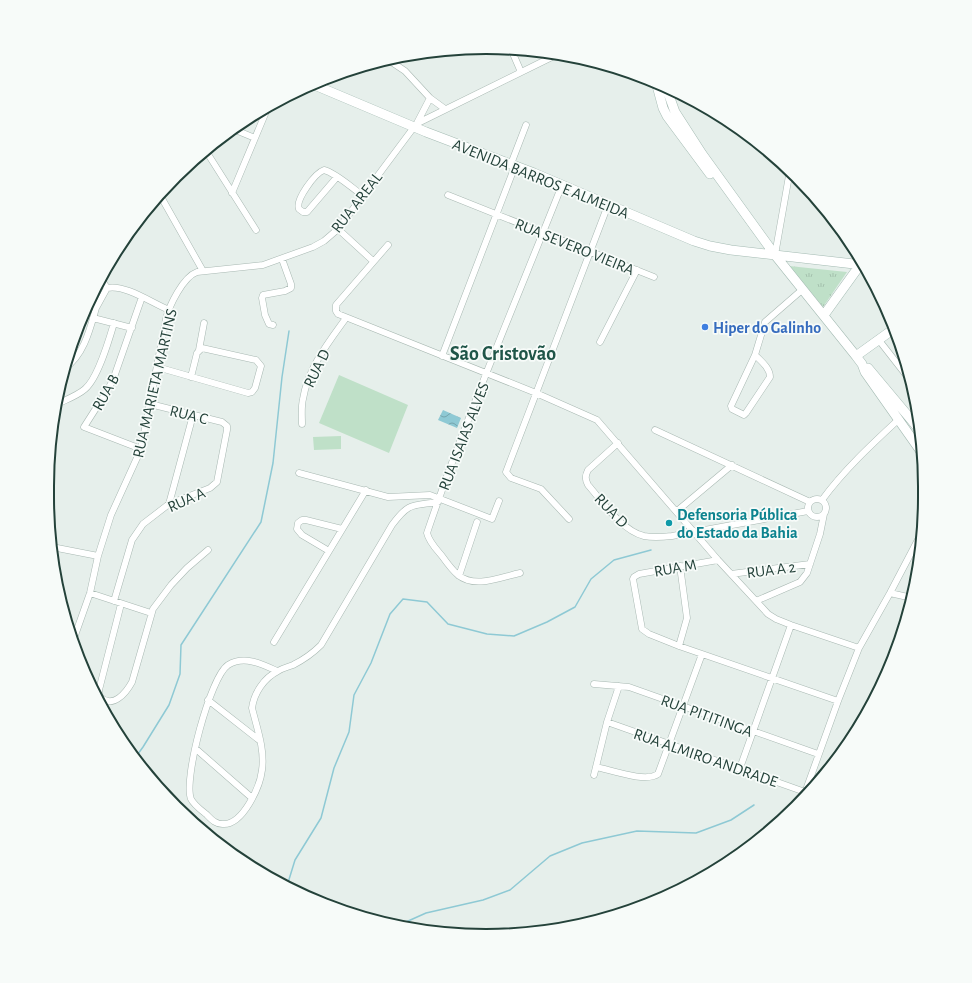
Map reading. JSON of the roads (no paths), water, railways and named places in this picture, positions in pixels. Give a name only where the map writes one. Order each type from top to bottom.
[{"type":"street","points":[[513,55],[521,72]]},
{"type":"street","points":[[416,125],[445,109],[548,59]]},
{"type":"street","points":[[394,64],[405,71],[430,98],[445,109]]},
{"type":"street","name":"AVENIDA BARROS E ALMEIDA","points":[[320,87],[562,185],[694,241],[731,250],[857,265]]},
{"type":"street","points":[[658,90],[663,108],[671,114]]},
{"type":"street","points":[[667,95],[671,114],[696,158],[862,364],[873,373],[912,419]]},
{"type":"street","points":[[416,125],[430,98]]},
{"type":"street","points":[[232,193],[263,116]]},
{"type":"street","name":"RUA AREAL","points":[[203,271],[256,266],[282,259],[319,243],[338,229],[362,195],[416,125]]},
{"type":"street","points":[[442,356],[496,214],[526,125]]},
{"type":"street","points":[[240,131],[255,138]]},
{"type":"street","points":[[208,155],[256,230]]},
{"type":"street","points":[[337,177],[307,212],[299,210],[297,205],[300,199],[320,172],[326,170],[337,177],[362,195]]},
{"type":"street","points":[[775,256],[789,179]]},
{"type":"street","name":"RUA ISAIAS ALVES","points":[[459,576],[453,571],[428,537],[427,533],[487,374],[562,185]]},
{"type":"street","name":"RUA SEVERO VIEIRA","points":[[448,195],[654,277]]},
{"type":"street","points":[[163,199],[203,271]]},
{"type":"street","points":[[569,519],[541,489],[511,478],[506,472],[608,205]]},
{"type":"street","points":[[338,229],[374,261]]},
{"type":"street","points":[[388,245],[336,305],[336,311],[338,314],[536,393],[597,420],[718,560],[768,614],[791,625],[859,648]]},
{"type":"street","points":[[273,326],[269,324],[266,319],[262,298],[263,295],[285,291],[291,288],[282,259]]},
{"type":"street","points":[[824,315],[859,268]]},
{"type":"street","points":[[600,342],[637,270]]},
{"type":"street","name":"RUA MARIETA MARTINS","points":[[76,633],[90,593],[98,556],[111,515],[141,449],[169,310],[188,278],[193,274],[203,271]]},
{"type":"street","points":[[105,284],[107,288]]},
{"type":"street","points":[[107,288],[125,290],[169,310]]},
{"type":"street","points":[[73,361],[81,349],[96,308],[107,288]]},
{"type":"street","points":[[755,355],[767,368],[770,377],[744,415],[732,409],[731,406],[755,355],[765,322],[803,289]]},
{"type":"street","name":"RUA B","points":[[141,449],[84,427],[113,380],[142,297]]},
{"type":"street","points":[[93,318],[132,328]]},
{"type":"street","name":"RUA D","points":[[302,424],[302,400],[313,370],[324,349],[346,318]]},
{"type":"street","points":[[191,377],[199,350],[204,322]]},
{"type":"street","points":[[62,401],[80,392],[89,385],[104,354],[114,323]]},
{"type":"street","points":[[856,356],[889,332]]},
{"type":"street","points":[[878,339],[902,369]]},
{"type":"street","points":[[157,367],[248,393],[254,390],[261,366],[256,360],[206,347],[199,350]]},
{"type":"street","points":[[862,364],[864,370],[916,444]]},
{"type":"street","name":"RUA C","points":[[150,404],[192,416],[222,422],[227,426]]},
{"type":"street","points":[[169,504],[192,416]]},
{"type":"street","points":[[822,500],[843,474],[898,420]]},
{"type":"street","name":"RUA A","points":[[114,600],[132,540],[143,524],[169,504],[214,485],[217,482],[228,430],[227,426]]},
{"type":"street","points":[[654,430],[810,502]]},
{"type":"street","name":"RUA D","points":[[618,443],[588,470],[585,479],[588,485],[624,525],[635,533],[659,538],[808,510]]},
{"type":"street","points":[[677,511],[732,465]]},
{"type":"street","points":[[299,473],[388,497],[430,494],[439,500],[492,519],[499,502]]},
{"type":"street","points":[[274,642],[366,490]]},
{"type":"street","points":[[756,601],[800,582],[807,573],[820,534],[826,508],[822,500],[816,499],[810,502],[808,510],[810,513],[815,516],[821,516],[824,514]]},
{"type":"street","points":[[277,671],[255,662],[244,660],[235,662],[222,670],[208,700],[200,726],[190,783],[190,793],[195,805],[218,824],[225,825],[234,820],[243,812],[258,785],[262,770],[262,755],[252,708],[253,701],[260,686],[277,671],[304,659],[321,645],[392,524],[401,513],[411,506],[439,500]]},
{"type":"street","points":[[329,551],[302,535],[297,529],[298,523],[302,520],[306,520],[342,529]]},
{"type":"street","points":[[477,522],[459,576],[473,582],[483,582],[520,573]]},
{"type":"street","points":[[807,786],[859,648],[890,594],[915,546]]},
{"type":"street","points":[[58,549],[98,556]]},
{"type":"street","points":[[106,701],[115,700],[121,696],[129,686],[135,672],[151,613],[155,605],[187,568],[208,550]]},
{"type":"street","name":"RUA M","points":[[678,646],[649,634],[642,629],[633,579],[639,574],[718,560]]},
{"type":"street","name":"RUA A 2","points":[[731,574],[810,564]]},
{"type":"street","points":[[680,566],[687,618],[678,646],[838,701]]},
{"type":"street","points":[[90,593],[151,613]]},
{"type":"street","points":[[890,594],[906,597]]},
{"type":"street","points":[[99,689],[121,604]]},
{"type":"street","points":[[740,768],[791,625]]},
{"type":"street","points":[[596,767],[640,777],[655,776],[660,770],[702,654]]},
{"type":"street","name":"RUA PITITINGA","points":[[594,684],[629,687],[752,732],[818,754]]},
{"type":"street","points":[[594,775],[607,722],[619,686]]},
{"type":"street","points":[[208,700],[259,740]]},
{"type":"street","name":"RUA ALMIRO ANDRADE","points":[[607,722],[802,791]]},
{"type":"street","points":[[196,748],[252,798]]},
{"type":"water","points":[[443,410],[461,418],[457,428],[438,420]]},
{"type":"waterway","points":[[138,753],[169,705],[180,674],[181,645],[261,522],[273,463],[282,377],[289,331]]},
{"type":"waterway","points":[[289,881],[295,860],[321,818],[334,768],[349,732],[354,695],[371,663],[390,614],[403,599],[427,602],[448,624],[487,634],[514,636],[547,622],[575,607],[591,579],[614,560],[651,550]]},
{"type":"waterway","points":[[407,922],[426,913],[483,900],[510,890],[550,856],[582,843],[637,831],[696,833],[731,820],[754,805]]},
{"type":"place","name":"Hiper do Galinho","points":[[705,327]]},
{"type":"place","name":"Defensoria Pública do Estado da Bahia","points":[[669,523]]},
{"type":"district","name":"São Cristovão","points":[[503,353]]}]
